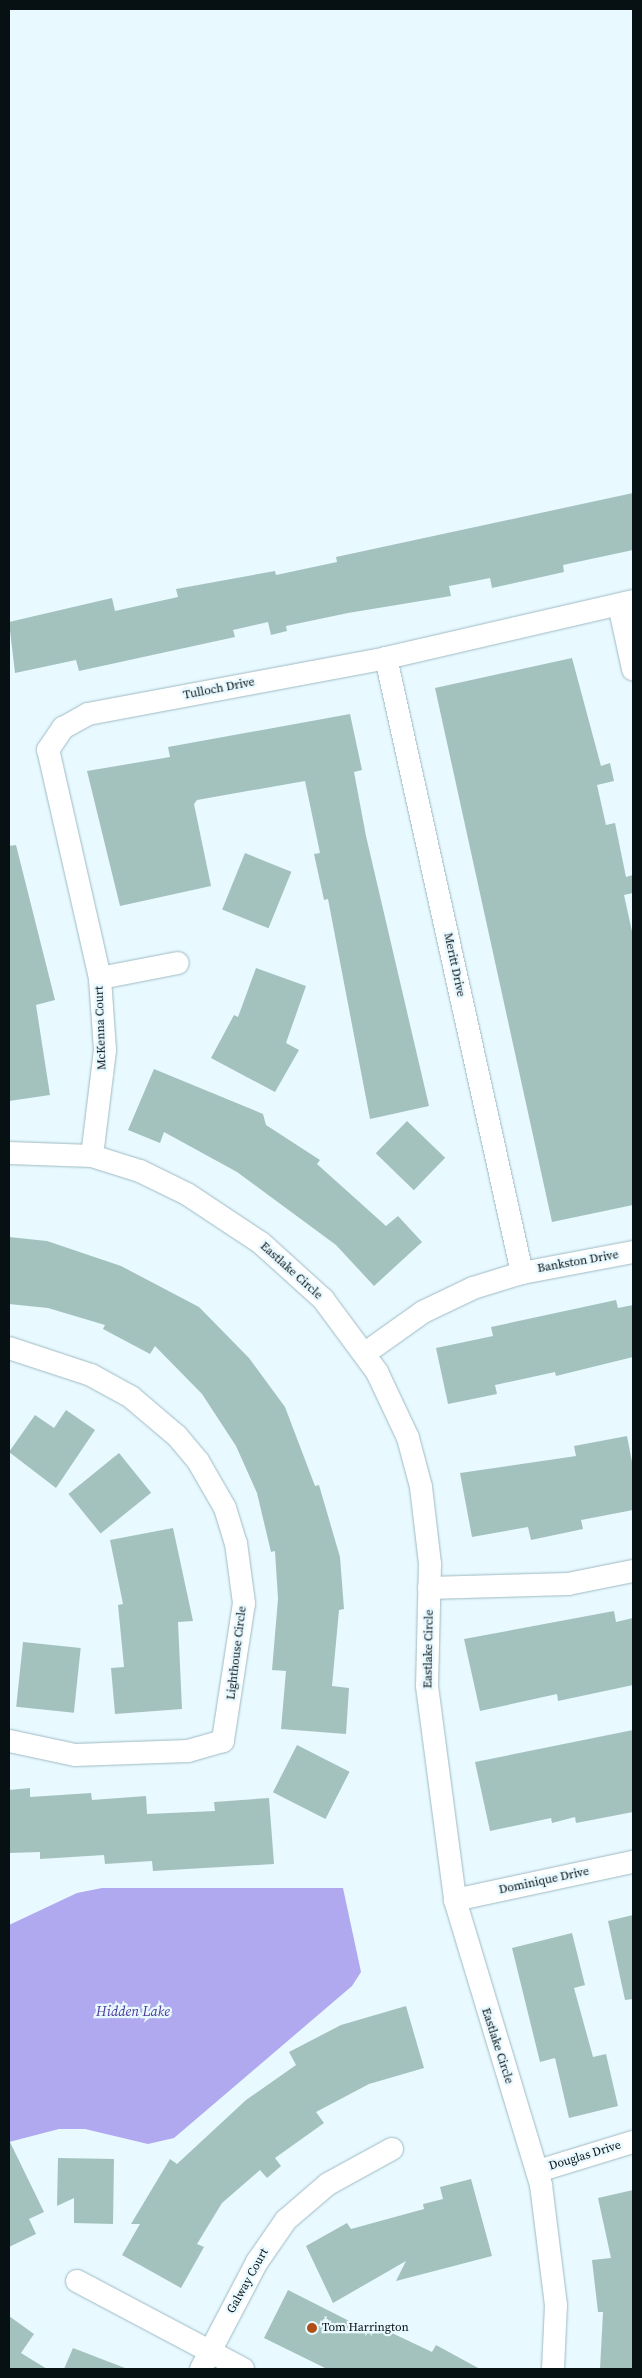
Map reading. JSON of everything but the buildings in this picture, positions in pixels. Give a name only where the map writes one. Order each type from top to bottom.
[{"type":"street","name":"Tulloch Drive","points":[[100,978],[48,750],[63,728],[88,714],[386,658],[626,603]]},
{"type":"street","points":[[626,603],[633,669]]},
{"type":"street","name":"Meritt Drive","points":[[386,658],[522,1273]]},
{"type":"street","name":"McKenna Court","points":[[92,1156],[104,1050],[100,978],[178,963]]},
{"type":"street","name":"Eastlake Circle","points":[[9,1153],[92,1156],[140,1171],[187,1194],[261,1243],[323,1299],[377,1372],[412,1454],[421,1487],[430,1588],[427,1686],[455,1900],[475,1977],[538,2171],[556,2305],[553,2369]]},
{"type":"street","name":"Bankston Drive","points":[[364,1354],[423,1312],[473,1288],[522,1273],[633,1252]]},
{"type":"street","name":"Lighthouse Circle","points":[[9,1348],[92,1375],[131,1397],[177,1436],[198,1461],[225,1508],[236,1544],[244,1604],[223,1741],[188,1751],[75,1755],[9,1741]]},
{"type":"street","points":[[430,1588],[568,1584],[633,1571]]},
{"type":"street","name":"Dominique Drive","points":[[455,1900],[633,1862]]},
{"type":"street","name":"Douglas Drive","points":[[538,2171],[633,2142]]},
{"type":"street","name":"Galway Court","points":[[205,2361],[256,2262],[286,2220],[328,2184],[392,2149]]},
{"type":"street","points":[[77,2281],[205,2361],[243,2369]]},
{"type":"water","name":"Hidden Lake","points":[[102,1888],[343,1888],[361,1972],[352,1986],[174,2138],[148,2144],[85,2129],[59,2129],[9,2142],[9,1925],[77,1893]]},
{"type":"place","name":"Tom Harrington","points":[[312,2328]]}]
